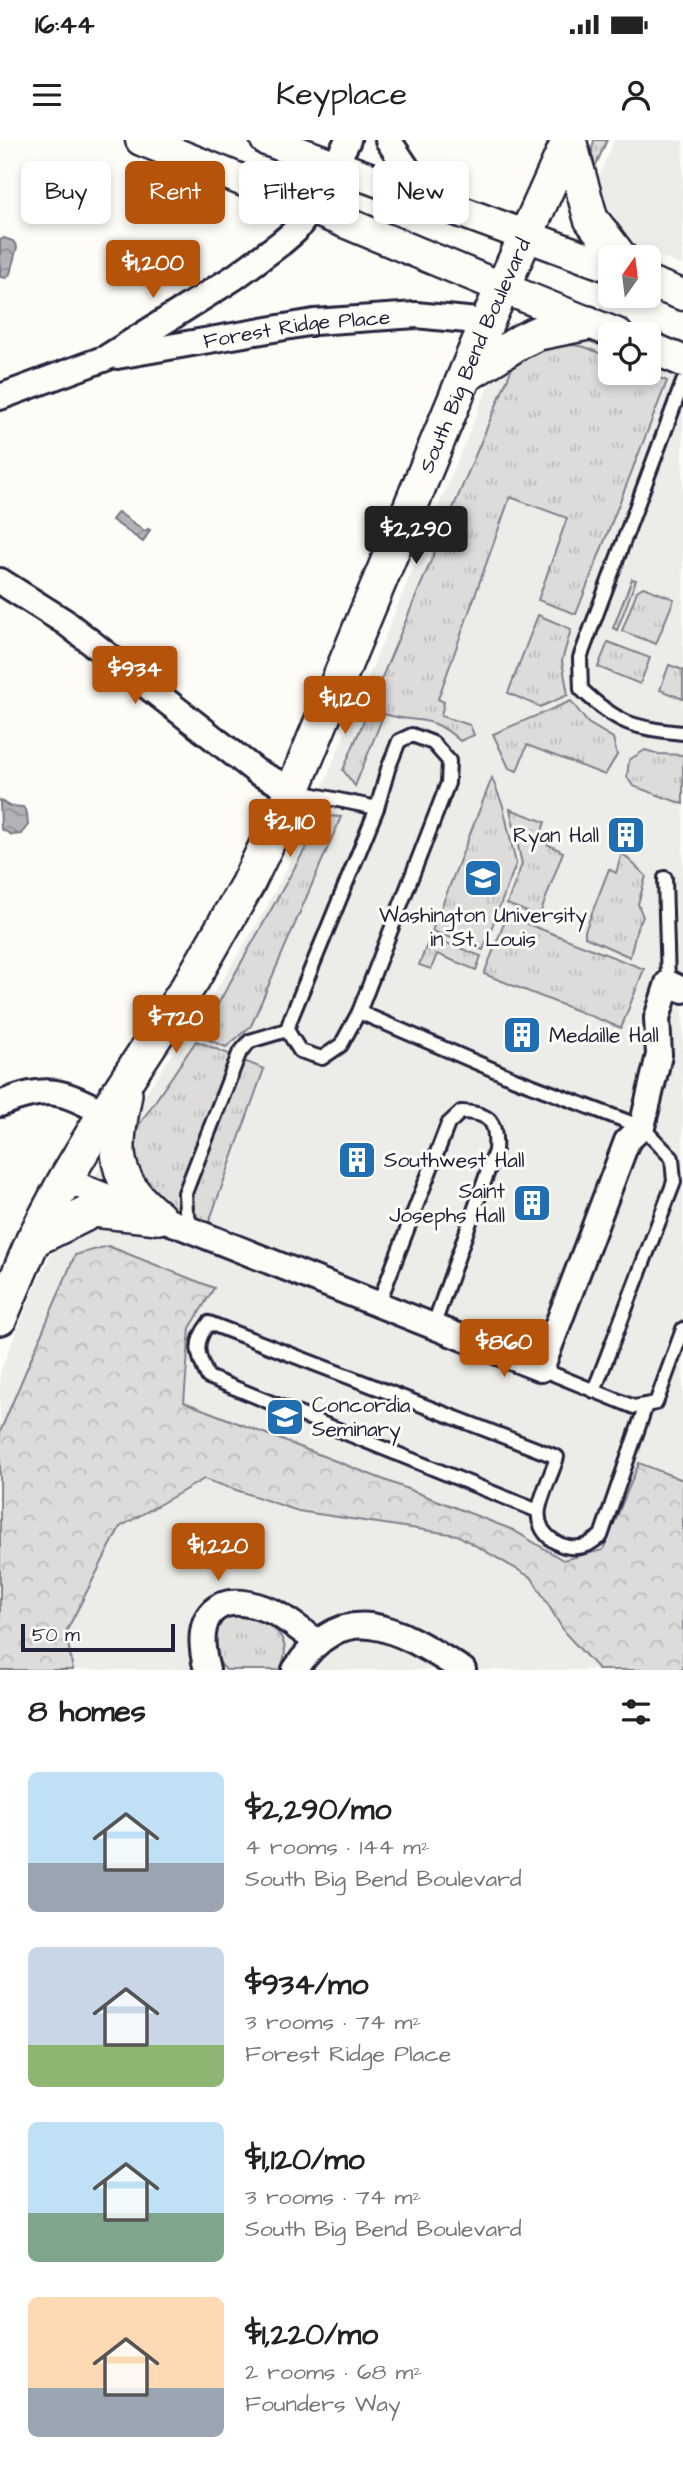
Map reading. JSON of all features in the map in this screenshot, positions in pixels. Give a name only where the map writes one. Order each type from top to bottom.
[{"type":"main road","name":"South Big Bend Boulevard","points":[[0,1318],[33,1240],[65,1180],[193,979],[247,886],[293,790],[487,322],[569,140]]},
{"type":"main road","points":[[569,140],[591,219],[611,245]]},
{"type":"main road","points":[[465,376],[538,332],[598,328]]},
{"type":"main road","points":[[128,1078],[118,1139],[121,1169],[128,1188],[159,1216]]},
{"type":"main road","points":[[33,1240],[94,1210],[159,1216]]},
{"type":"street","points":[[141,140],[239,179]]},
{"type":"street","points":[[266,140],[341,153],[373,170]]},
{"type":"street","points":[[388,140],[402,161]]},
{"type":"street","points":[[469,214],[598,262]]},
{"type":"street","name":"Forest Ridge Place","points":[[106,358],[244,271],[300,224]]},
{"type":"street","points":[[350,224],[598,326]]},
{"type":"street","points":[[662,287],[683,295]]},
{"type":"street","name":"Forest Ridge Place","points":[[0,397],[106,358],[314,322],[416,315],[487,322]]},
{"type":"street","points":[[661,352],[683,361]]},
{"type":"street","points":[[0,581],[65,622],[257,772],[293,790]]},
{"type":"street","points":[[65,1180],[541,1369],[627,1141],[642,1127],[659,1055],[657,1018],[675,986]]},
{"type":"street","points":[[0,1104],[26,1093],[62,1093],[105,1114]]},
{"type":"street","points":[[207,1670],[201,1645],[203,1626],[210,1613],[220,1606],[243,1601],[274,1612],[317,1641]]},
{"type":"street","points":[[295,1670],[317,1641],[348,1626],[379,1626],[410,1637],[463,1670]]},
{"type":"lane","points":[[683,382],[580,658],[581,689],[620,720],[648,730],[683,733]]},
{"type":"lane","points":[[412,735],[433,743],[449,761],[448,783],[359,1012],[341,1045],[322,1058],[300,1051],[287,1030],[377,808],[399,741],[412,735]]},
{"type":"lane","points":[[293,790],[377,808]]},
{"type":"lane","points":[[665,878],[675,986]]},
{"type":"lane","points":[[359,1012],[515,1079],[642,1127],[677,1159],[674,1182],[594,1391]]},
{"type":"lane","points":[[193,1230],[186,1211],[186,1193],[239,1054],[250,1041],[287,1030]]},
{"type":"lane","points":[[379,1305],[448,1124],[461,1112],[487,1117],[496,1129],[495,1151],[433,1327]]},
{"type":"lane","points":[[538,1511],[208,1377],[199,1359],[199,1336],[209,1323],[557,1457],[538,1511],[548,1538],[563,1546],[586,1545],[601,1536],[646,1405]]},
{"type":"lane","points":[[541,1369],[634,1407],[656,1403],[683,1329]]},
{"type":"shaded area","points":[[614,140],[683,140],[683,266],[662,257],[662,245],[634,245],[625,238],[603,207],[597,181]]},
{"type":"shaded area","name":"Washington University in St. Louis","points":[[587,338],[598,342],[598,385],[661,385],[661,366],[683,374],[683,1670],[0,1670],[0,1372],[33,1292],[70,1217],[146,1093],[220,984],[265,910],[299,845],[487,389],[496,374],[518,354]]},
{"type":"green space","points":[[594,140],[607,140],[590,178],[590,160]]},
{"type":"green space","points":[[574,345],[598,352],[598,385],[661,385],[661,379],[667,381],[576,614],[538,600],[567,518],[510,497],[438,699],[444,702],[441,716],[470,725],[474,735],[460,741],[440,726],[384,714],[355,786],[343,770],[512,368],[541,352]]},
{"type":"green space","points":[[632,579],[636,580],[617,630],[613,628]]},
{"type":"green space","points":[[643,587],[674,599],[656,644],[622,631],[637,591]]},
{"type":"green space","points":[[538,615],[571,629],[562,661],[568,695],[540,707],[508,693]]},
{"type":"green space","points":[[608,642],[650,658],[640,684],[598,667]]},
{"type":"green space","points":[[669,665],[683,670],[683,699],[660,690]]},
{"type":"green space","points":[[571,701],[588,723],[613,738],[617,755],[605,775],[527,745],[517,771],[509,768],[493,734]]},
{"type":"green space","points":[[645,750],[659,754],[683,755],[683,804],[633,786],[627,777],[629,760]]},
{"type":"green space","points":[[492,778],[503,806],[516,864],[483,950],[432,931]]},
{"type":"green space","points":[[510,809],[545,822],[539,840],[563,852],[540,914],[532,914],[507,904],[522,864]]},
{"type":"green space","points":[[327,816],[341,817],[251,1026],[226,1047],[200,1036],[322,819]]},
{"type":"green space","points":[[622,853],[646,876],[638,904],[643,917],[637,928],[630,957],[585,937],[609,869],[616,873]]},
{"type":"green space","points":[[507,916],[644,969],[621,1028],[484,974]]},
{"type":"green space","points":[[430,937],[481,956],[476,970],[437,954],[431,969],[419,965]]},
{"type":"green space","points":[[196,1041],[234,1056],[241,1064],[247,1062],[264,1069],[208,1225],[103,1184],[133,1134]]},
{"type":"green space","points":[[108,1246],[214,1288],[190,1328],[184,1402],[513,1530],[563,1560],[603,1550],[639,1463],[683,1480],[683,1670],[599,1670],[565,1633],[532,1578],[457,1535],[298,1511],[204,1479],[120,1527],[66,1632],[73,1670],[0,1670],[0,1432],[75,1255]]},
{"type":"green space","points":[[225,1612],[262,1622],[280,1635],[284,1644],[284,1656],[280,1670],[226,1670],[217,1659],[214,1647],[217,1620]]},
{"type":"water","points":[[4,238],[13,241],[17,247],[10,274],[6,278],[0,277],[0,240]]},
{"type":"water","points":[[118,512],[145,531],[150,530],[143,542],[112,520]]},
{"type":"water","points":[[0,800],[9,806],[23,807],[27,813],[28,825],[21,834],[12,835],[1,829]]},
{"type":"place","name":"Ryan Hall","points":[[626,835]]},
{"type":"place","name":"Washington University in St. Louis","points":[[483,878]]},
{"type":"place","name":"Medaille Hall","points":[[522,1035]]},
{"type":"place","name":"Southwest Hall","points":[[357,1160]]},
{"type":"place","name":"Saint Josephs Hall","points":[[532,1203]]},
{"type":"place","name":"Concordia Seminary","points":[[285,1417]]}]
